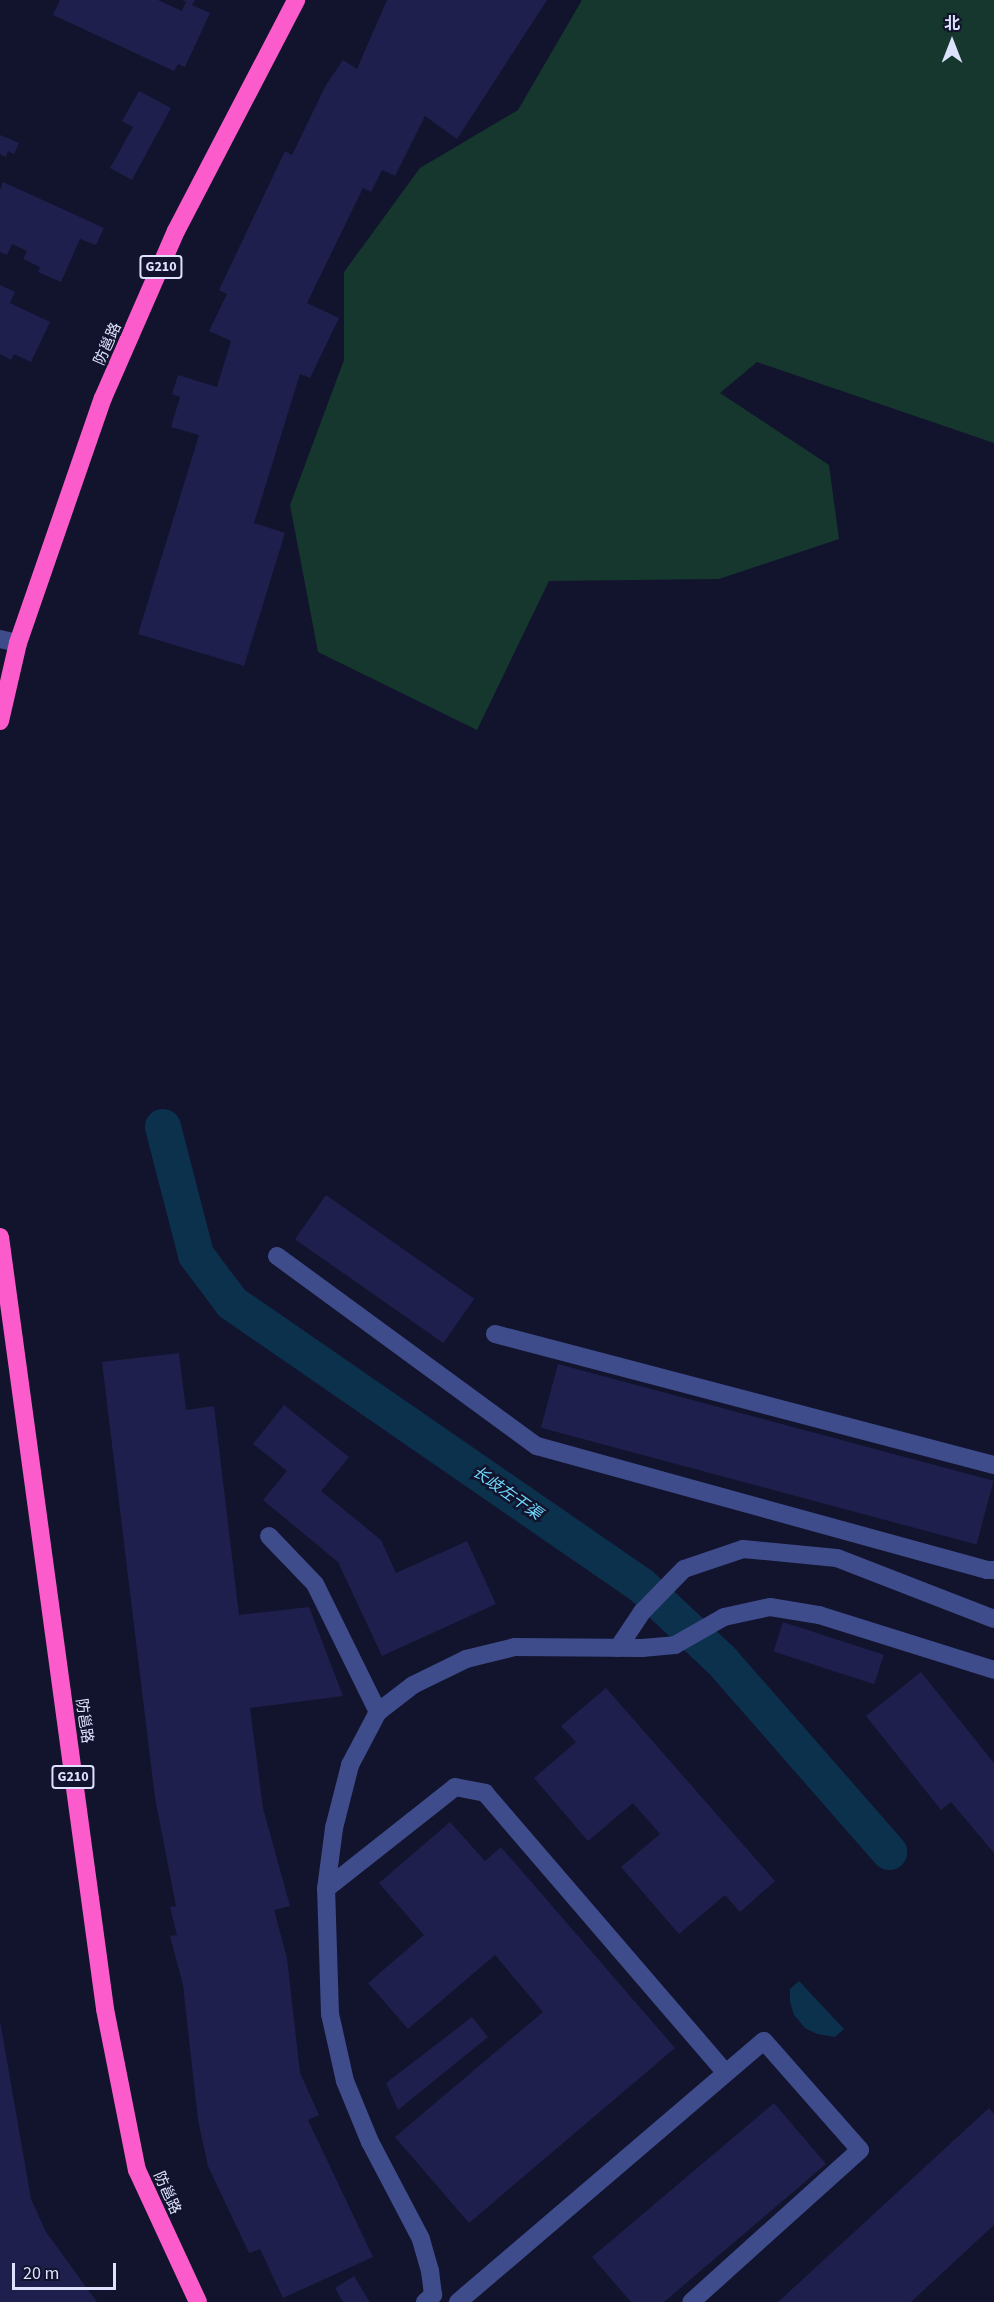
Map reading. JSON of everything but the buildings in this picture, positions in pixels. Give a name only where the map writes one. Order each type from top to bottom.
[{"type":"highway","name":"防邕路","points":[[0,721],[9,641],[50,544],[112,377],[176,231],[296,0]]},
{"type":"highway","name":"防邕路","points":[[0,1237],[105,2009],[137,2170],[198,2302]]},
{"type":"street","points":[[277,1256],[537,1446],[987,1570],[994,1570]]},
{"type":"street","points":[[495,1334],[994,1466]]},
{"type":"street","points":[[269,1536],[315,1584],[378,1712]]},
{"type":"street","points":[[618,1648],[642,1612],[684,1569],[743,1549],[837,1558],[994,1619]]},
{"type":"street","points":[[433,2300],[430,2271],[421,2239],[370,2142],[345,2081],[330,2014],[326,1890],[334,1828],[350,1765],[378,1712],[413,1685],[466,1659],[515,1647],[618,1648],[675,1645],[724,1617],[770,1607],[795,1609],[994,1670]]},
{"type":"street","points":[[326,1890],[454,1787],[484,1793],[726,2073]]},
{"type":"street","points":[[458,2302],[764,2041],[860,2150],[691,2302]]},
{"type":"green space","points":[[582,0],[994,0],[994,443],[757,362],[720,393],[829,465],[839,539],[719,579],[549,581],[477,730],[318,652],[290,505],[344,360],[344,272],[420,168],[518,110]]},
{"type":"water","points":[[799,1981],[844,2029],[835,2037],[817,2034],[805,2028],[794,2015],[790,2002],[790,1989]]},
{"type":"waterway","name":"长歧左干渠","points":[[163,1127],[196,1255],[232,1303],[641,1585],[722,1661],[889,1852]]}]
